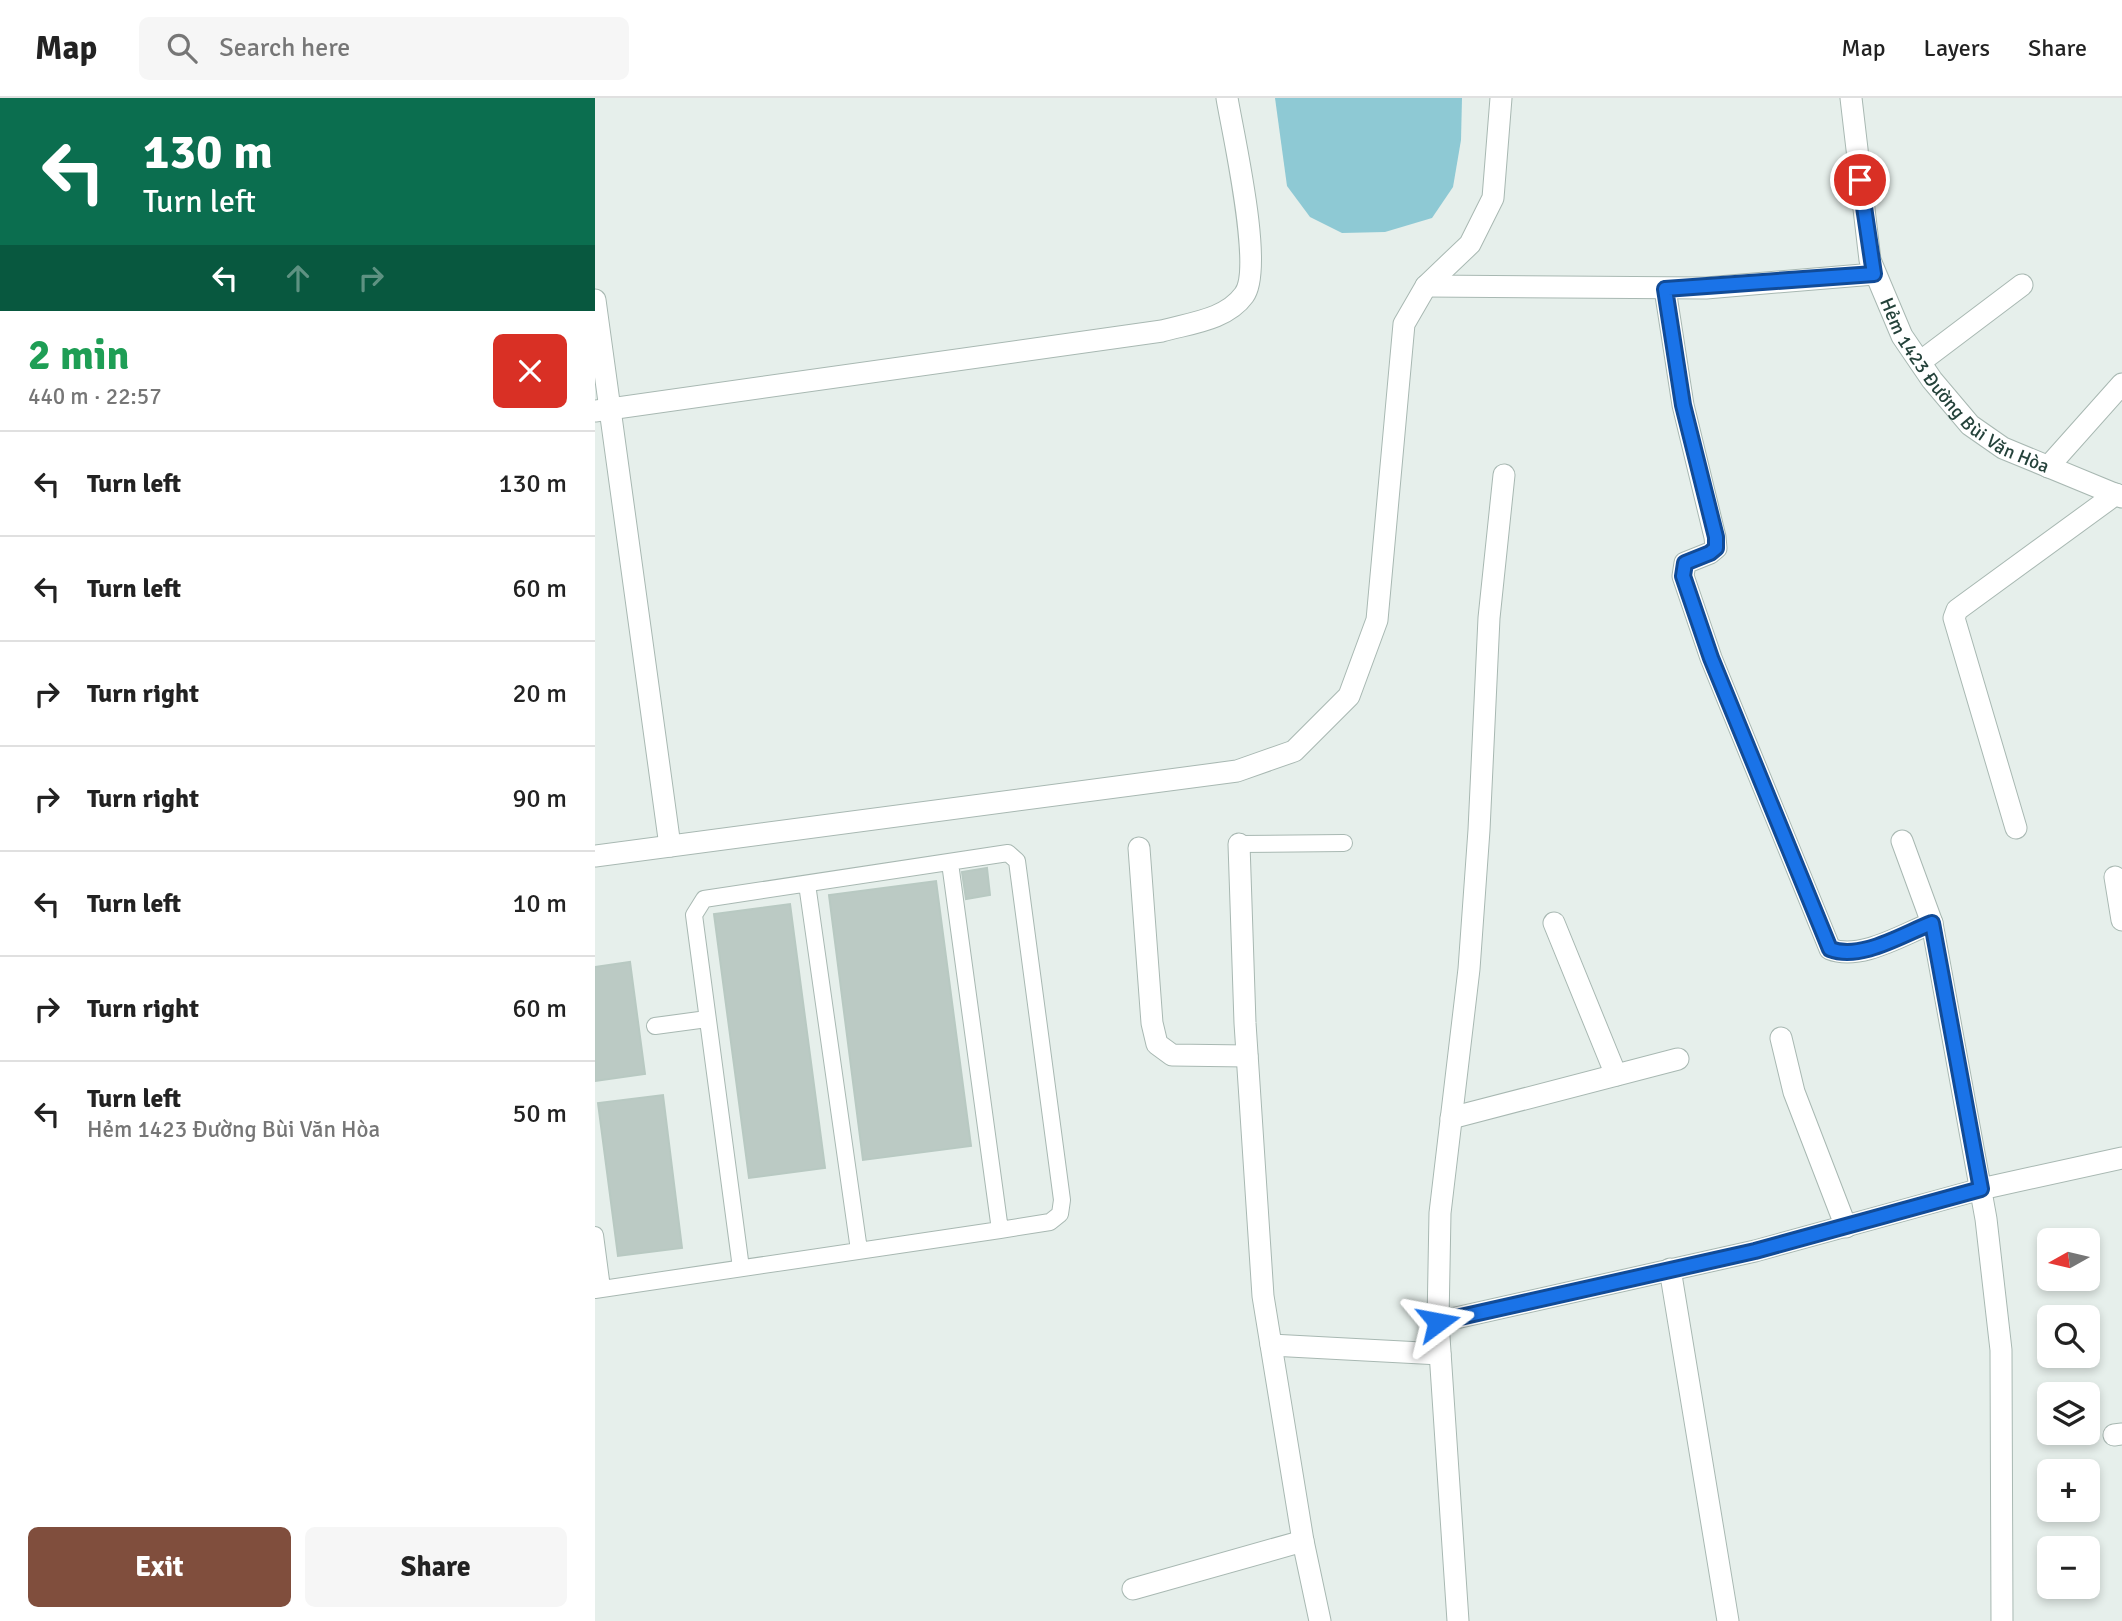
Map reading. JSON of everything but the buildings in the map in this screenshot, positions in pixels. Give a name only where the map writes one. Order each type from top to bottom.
[{"type":"street","points":[[602,410],[1162,331],[1226,313],[1246,294],[1252,251],[1227,98]]},
{"type":"street","points":[[595,856],[1237,771],[1294,751],[1349,696],[1377,620],[1404,324],[1426,286],[1470,244],[1493,198],[1501,98]]},
{"type":"street","name":"Hẻm 1423 Đường Bùi Văn Hòa","points":[[1851,98],[1874,274],[1902,336],[1970,425],[2003,449],[2119,496]]},
{"type":"street","points":[[1426,286],[1665,289],[1874,274]]},
{"type":"street","points":[[1920,362],[2022,285]]},
{"type":"street","points":[[1665,289],[1683,405],[1716,537],[1716,548],[1685,563],[1683,576],[1711,658],[1830,949],[1843,954],[1858,951],[1932,923]]},
{"type":"street","points":[[595,300],[602,410],[670,846]]},
{"type":"street","points":[[2048,467],[2122,384]]},
{"type":"street","points":[[1458,1621],[1438,1322],[1440,1213],[1469,969],[1489,618],[1504,475]]},
{"type":"street","points":[[2016,828],[1954,618],[1957,610],[2119,496]]},
{"type":"street","points":[[1902,841],[1932,923],[1981,1189],[2001,1350],[2002,1621]]},
{"type":"street","points":[[1239,844],[1247,1056],[1263,1296],[1303,1541],[1320,1621]]},
{"type":"street","points":[[1139,848],[1152,1023],[1157,1044],[1172,1055],[1247,1056]]},
{"type":"street","points":[[2115,877],[2122,919]]},
{"type":"street","points":[[1555,923],[1616,1075]]},
{"type":"street","points":[[1781,1038],[1794,1092],[1846,1227]]},
{"type":"street","points":[[1451,1118],[1678,1059]]},
{"type":"street","points":[[1438,1322],[1846,1227],[1981,1189],[2122,1158]]},
{"type":"street","points":[[1670,1269],[1728,1621]]},
{"type":"street","points":[[1271,1345],[1440,1354]]},
{"type":"street","points":[[1133,1589],[1303,1541]]},
{"type":"lane","points":[[1239,844],[1344,843]]},
{"type":"lane","points":[[595,1235],[599,1289],[1000,1230],[1050,1222],[1060,1214],[1062,1200],[1017,861],[1008,853],[704,899],[694,915],[741,1268]]},
{"type":"lane","points":[[950,863],[1000,1230]]},
{"type":"lane","points":[[807,884],[859,1250]]},
{"type":"lane","points":[[655,1026],[707,1019]]},
{"type":"water","points":[[1275,98],[1462,98],[1461,140],[1453,187],[1432,218],[1385,232],[1342,233],[1310,217],[1287,186]]},
{"type":"route","points":[[1438,1322],[1755,1251],[1981,1189],[1963,1103],[1943,971],[1932,923],[1858,951],[1843,954],[1830,949],[1711,658],[1683,576],[1685,563],[1716,548],[1716,537],[1683,405],[1665,289],[1874,274],[1860,180]]}]
